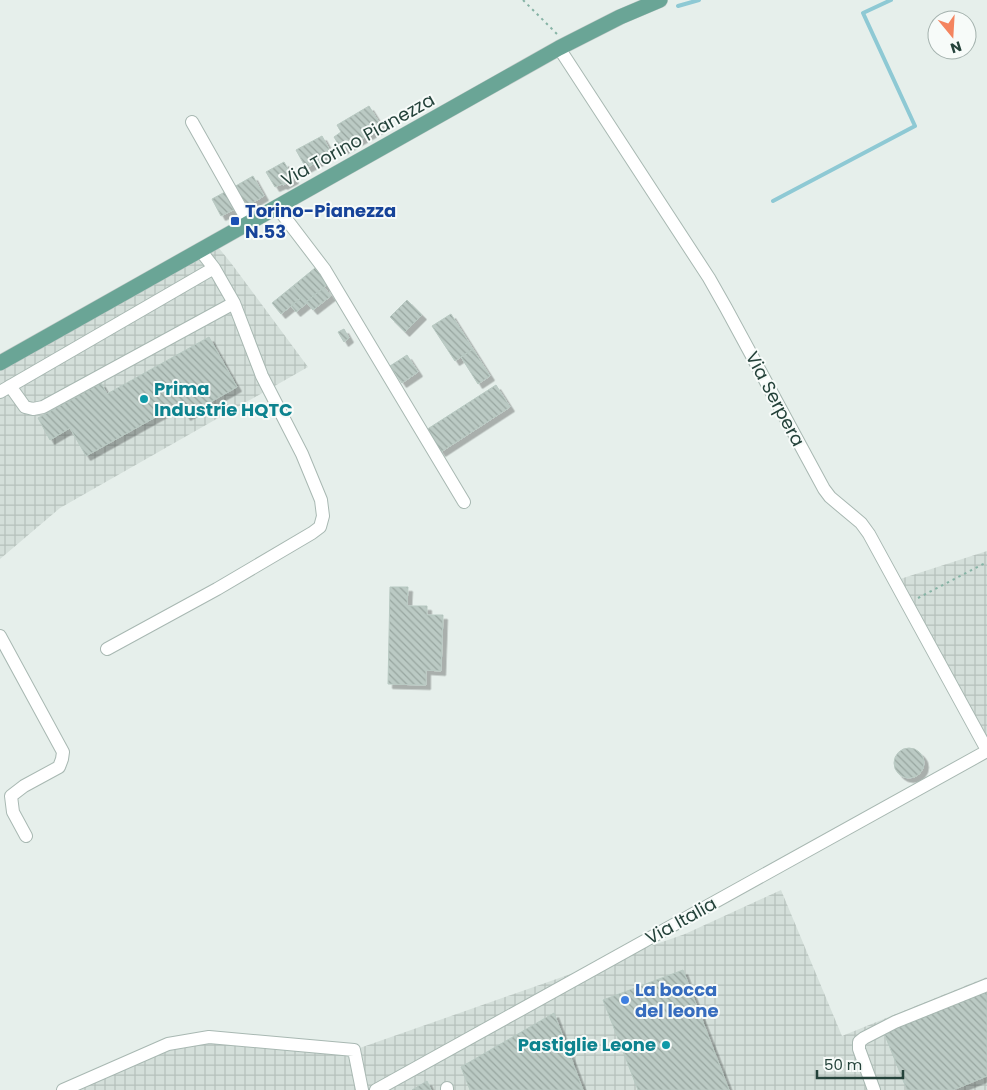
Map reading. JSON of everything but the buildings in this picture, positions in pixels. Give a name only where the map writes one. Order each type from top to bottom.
[{"type":"main road","name":"Via Torino Pianezza","points":[[0,363],[563,46],[620,17],[660,0]]},
{"type":"street","name":"Via Serpera","points":[[563,46],[709,278],[824,489],[830,497],[861,523],[869,534],[987,751]]},
{"type":"street","points":[[192,122],[249,223]]},
{"type":"street","points":[[277,207],[324,270],[464,502]]},
{"type":"street","points":[[107,649],[225,584],[312,533],[320,527],[323,516],[321,500],[302,454],[262,376],[234,303],[214,268],[200,250]]},
{"type":"street","points":[[214,268],[5,389],[25,407],[33,409],[43,407],[234,303]]},
{"type":"street","points":[[0,636],[63,752],[59,767],[24,786],[11,796],[13,812],[26,836]]},
{"type":"street","name":"Via Italia","points":[[376,1090],[987,751]]},
{"type":"street","points":[[874,1090],[859,1050],[858,1042],[895,1022],[987,985]]},
{"type":"street","points":[[63,1090],[168,1044],[209,1037],[354,1050],[362,1090]]},
{"type":"path","points":[[523,0],[563,46]]},
{"type":"path","points":[[907,603],[987,562]]},
{"type":"shaded area","points":[[218,247],[308,367],[60,508],[0,559],[0,370]]},
{"type":"shaded area","points":[[987,551],[987,741],[894,581]]},
{"type":"shaded area","points":[[781,890],[842,1036],[987,977],[987,1090],[63,1090],[168,1044],[209,1037],[354,1050],[685,934]]},
{"type":"waterway","points":[[678,6],[699,0]]},
{"type":"waterway","points":[[773,201],[915,126],[863,13],[891,0]]},
{"type":"place","name":"Torino-Pianezza N.53","points":[[235,221]]},
{"type":"place","name":"Prima Industrie HQTC","points":[[144,399]]},
{"type":"place","name":"La bocca del leone","points":[[625,1000]]},
{"type":"place","name":"Pastiglie Leone","points":[[666,1045]]}]
